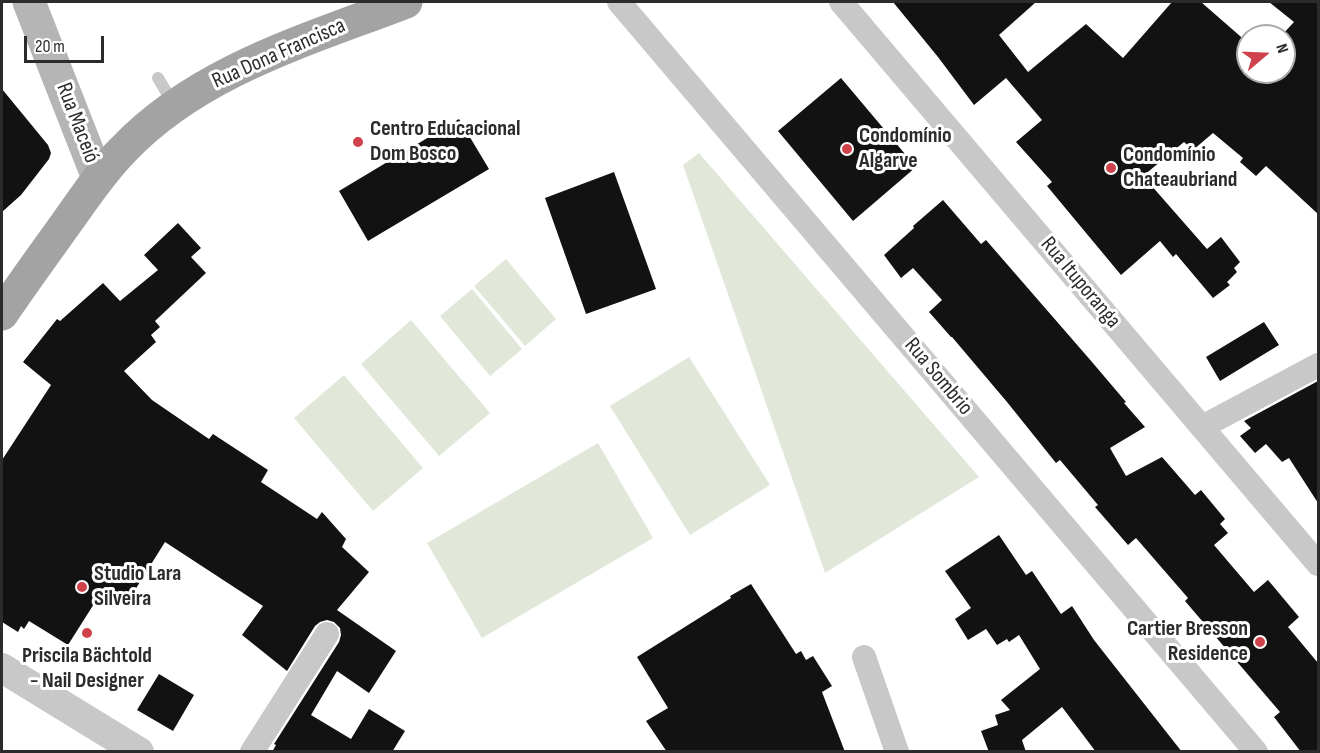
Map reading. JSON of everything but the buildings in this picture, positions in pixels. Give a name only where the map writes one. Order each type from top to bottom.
[{"type":"main road","name":"Rua Maceió","points":[[29,2],[98,178]]},
{"type":"main road","name":"Rua Dona Francisca","points":[[2,314],[98,178],[145,128],[204,87],[253,61],[406,2]]},
{"type":"street","name":"Rua Sombrio","points":[[619,2],[1256,752]]},
{"type":"street","name":"Rua Ituporanga","points":[[841,2],[1318,564]]},
{"type":"street","points":[[1202,427],[1318,365]]},
{"type":"street","points":[[252,752],[327,634]]},
{"type":"street","points":[[864,657],[897,752]]},
{"type":"street","points":[[2,669],[139,752]]},
{"type":"lane","points":[[158,78],[175,106]]},
{"type":"shaded area","points":[[699,153],[979,477],[825,573],[683,165]]},
{"type":"shaded area","points":[[506,259],[556,319],[525,346],[474,286]]},
{"type":"shaded area","points":[[472,289],[522,349],[490,376],[440,316]]},
{"type":"shaded area","points":[[411,320],[490,413],[439,456],[361,364]]},
{"type":"shaded area","points":[[689,357],[770,485],[690,535],[610,406]]},
{"type":"shaded area","points":[[344,375],[423,468],[373,511],[294,418]]},
{"type":"shaded area","points":[[598,443],[653,538],[482,638],[427,543]]},
{"type":"place","name":"Centro Educacional Dom Bosco","points":[[358,142]]},
{"type":"place","name":"Condomínio Algarve","points":[[847,149]]},
{"type":"place","name":"Condomínio Chateaubriand","points":[[1111,168]]},
{"type":"place","name":"Studio Lara Silveira","points":[[82,587]]},
{"type":"place","name":"Priscila Bächtold - Nail Designer","points":[[87,633]]},
{"type":"place","name":"Cartier Bresson Residence","points":[[1260,642]]}]
